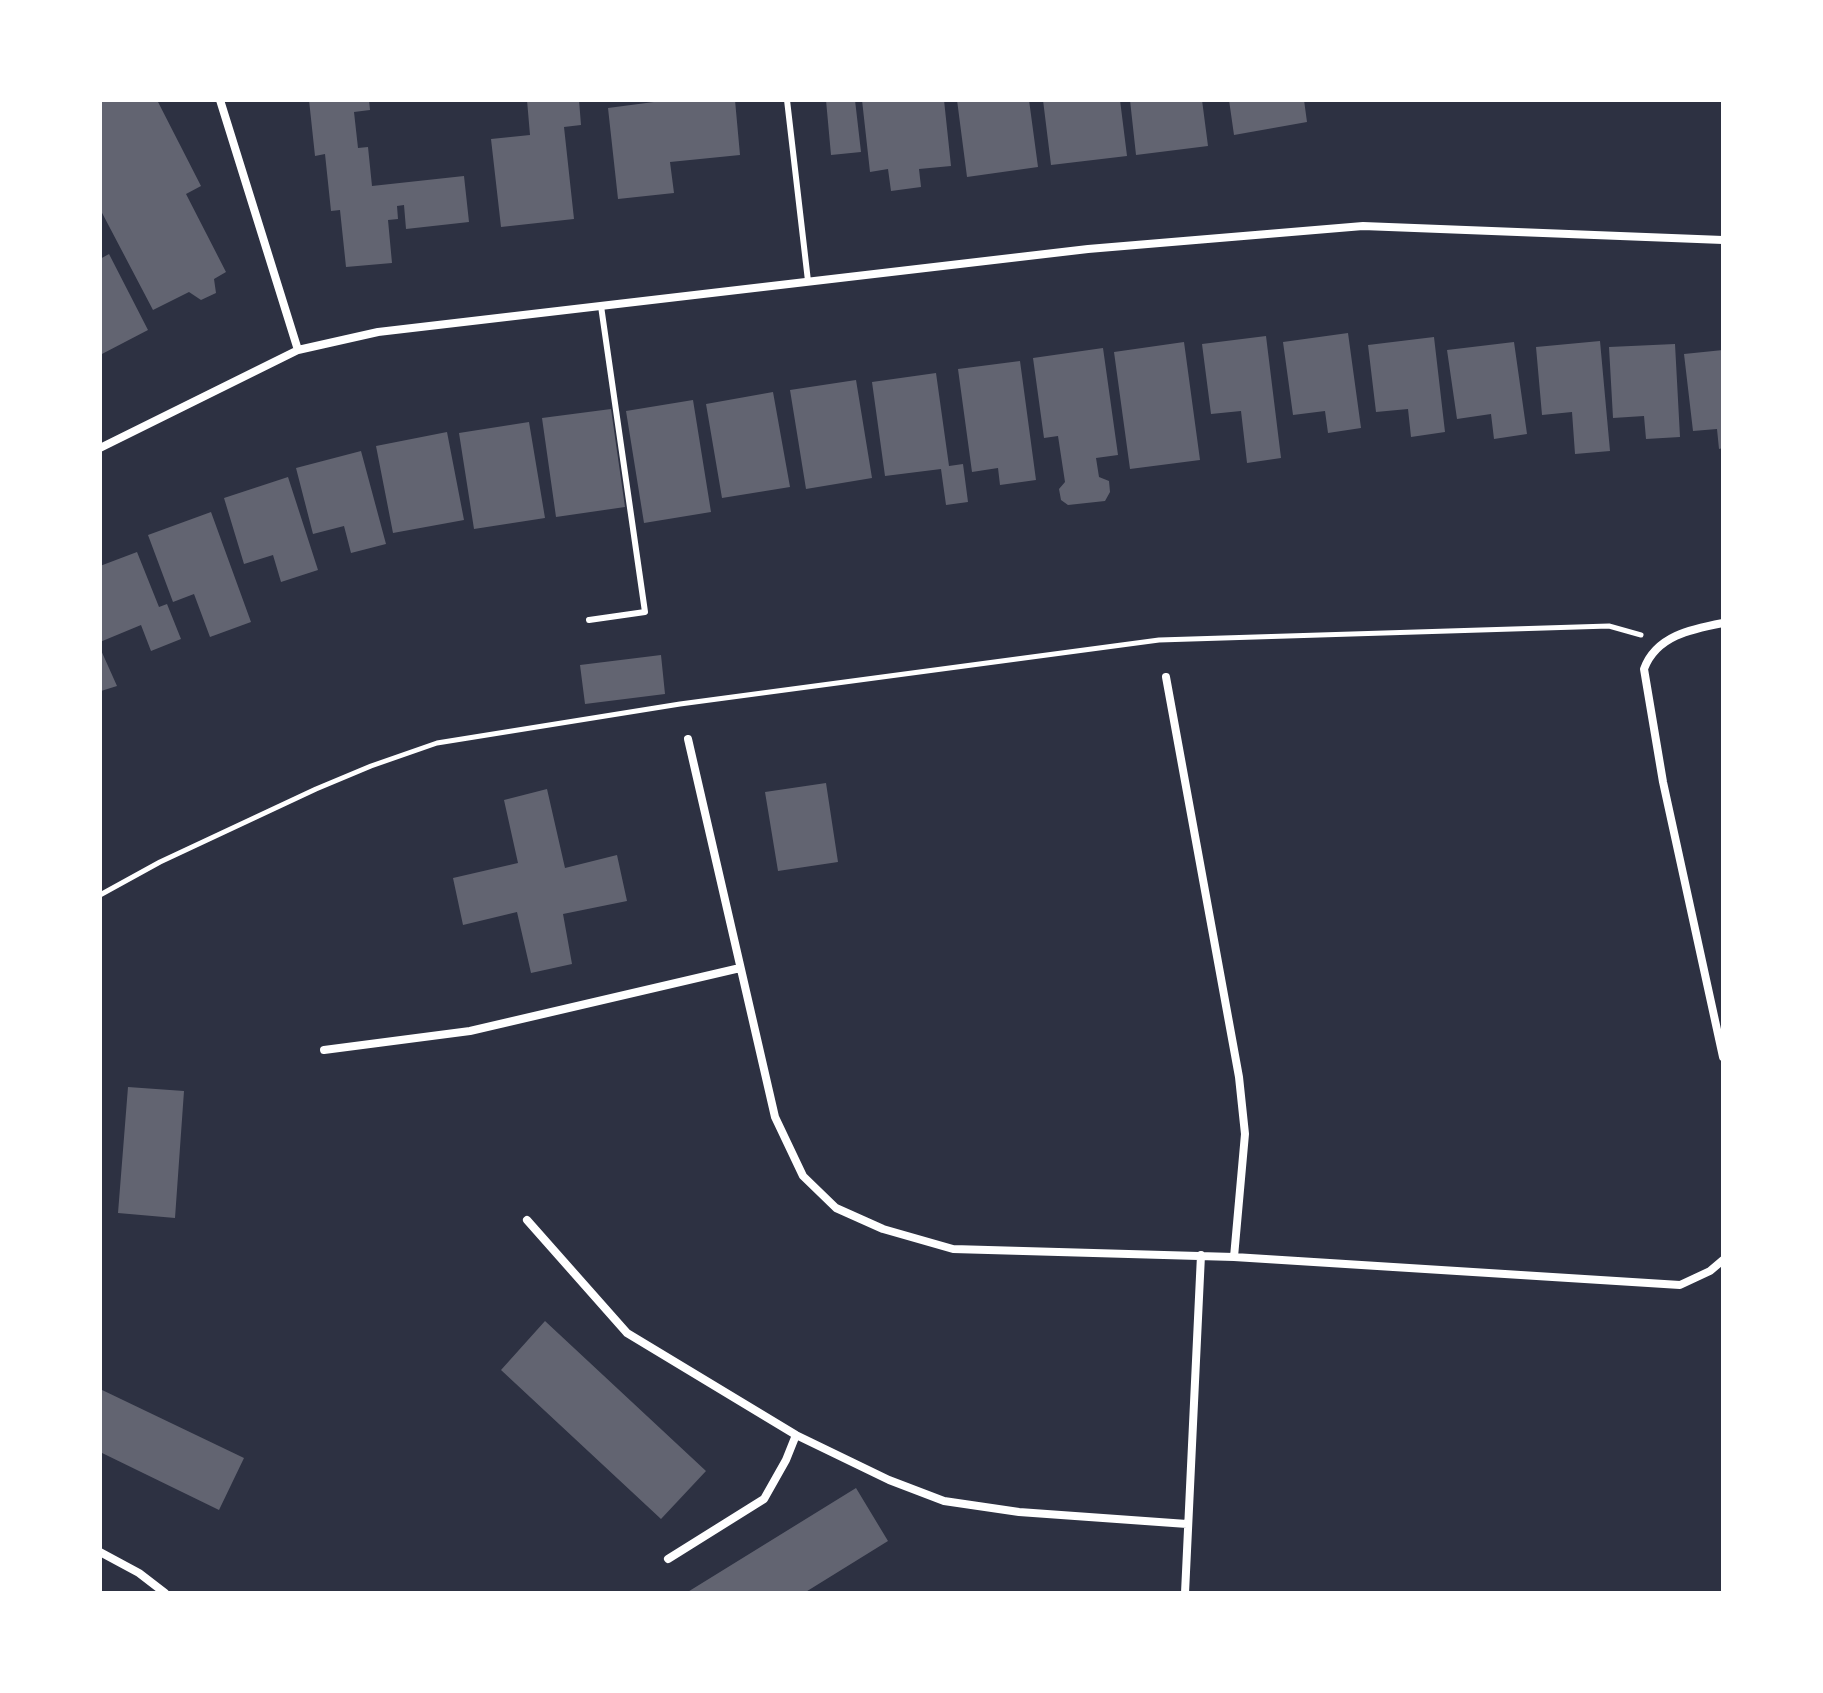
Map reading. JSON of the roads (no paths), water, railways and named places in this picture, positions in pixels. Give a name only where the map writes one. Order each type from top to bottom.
[{"type":"street","points":[[220,100],[298,350]]},
{"type":"street","points":[[100,448],[298,350],[378,332],[1088,249],[1363,226],[1723,240]]},
{"type":"street","points":[[1723,623],[1663,641],[1649,654],[1644,669],[1663,782],[1723,1057]]},
{"type":"street","points":[[1166,677],[1239,1077],[1245,1134],[1234,1257]]},
{"type":"street","points":[[688,739],[775,1117],[803,1176],[836,1208],[883,1229],[953,1249],[1201,1255],[1680,1285],[1710,1271],[1723,1260]]},
{"type":"street","points":[[324,1050],[470,1031],[740,968]]},
{"type":"street","points":[[527,1220],[627,1333],[796,1435],[889,1480],[944,1501],[1019,1512],[1187,1524]]},
{"type":"street","points":[[1185,1593],[1201,1255]]},
{"type":"street","points":[[668,1559],[764,1499],[796,1435]]},
{"type":"street","points":[[100,1552],[139,1573],[165,1593]]},
{"type":"lane","points":[[787,100],[808,281]]},
{"type":"lane","points":[[589,620],[645,612],[601,306]]}]
